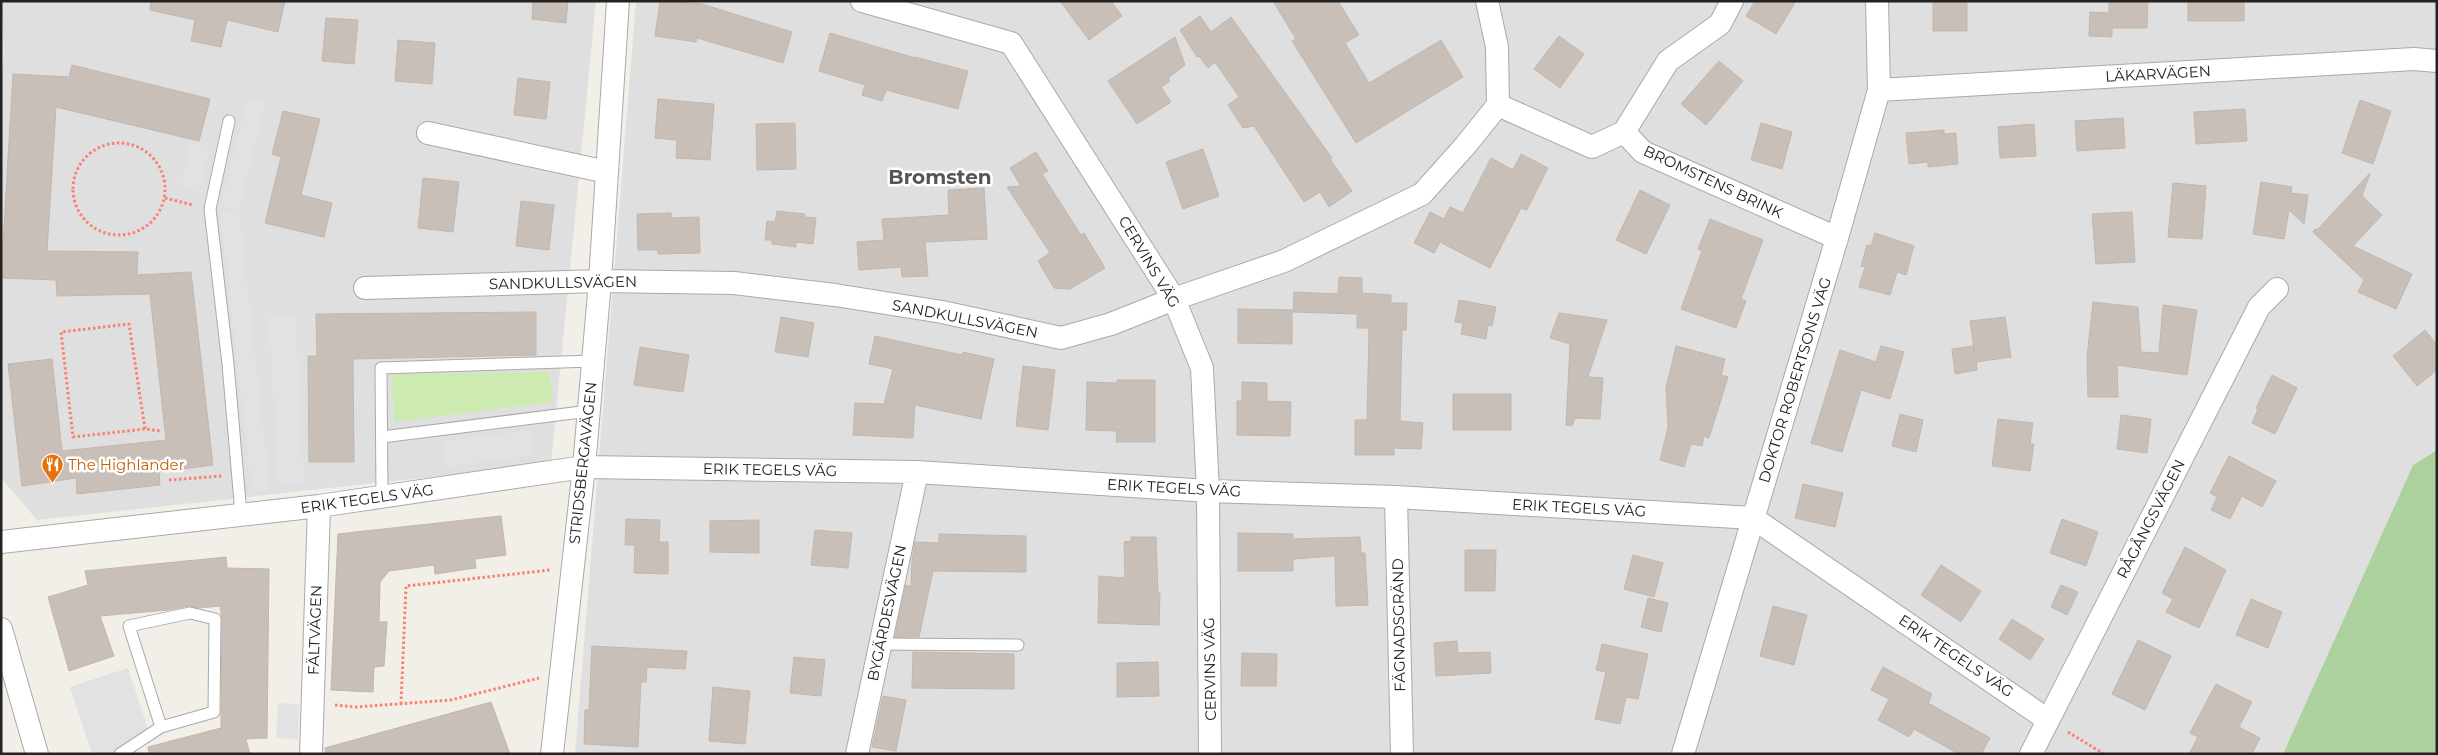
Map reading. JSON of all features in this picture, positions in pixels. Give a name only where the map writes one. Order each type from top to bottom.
[{"type":"street","name":"STRIDSBERGAVÄGEN","points":[[552,754],[589,411],[600,281],[618,1]]},
{"type":"street","name":"CERVINS VÄG","points":[[862,1],[1011,43],[1174,299],[1202,368],[1208,491],[1210,754]]},
{"type":"street","points":[[1487,1],[1497,47],[1498,105],[1592,147],[1624,132],[1668,62],[1720,24],[1732,1]]},
{"type":"street","name":"DOKTOR ROBERTSONS VÄG","points":[[1683,754],[1837,238],[1878,90],[1877,1]]},
{"type":"street","name":"LÄKARVÄGEN","points":[[1878,90],[2405,60],[2437,61]]},
{"type":"street","name":"SANDKULLSVÄGEN","points":[[365,288],[600,281],[734,283],[835,295],[942,312],[1061,338],[1111,324],[1174,299],[1284,261],[1422,194],[1466,146],[1498,105]]},
{"type":"street","name":"BROMSTENS BRINK","points":[[1624,132],[1643,152],[1837,238]]},
{"type":"street","points":[[428,133],[607,172]]},
{"type":"street","name":"RÅGÅNGSVÄGEN","points":[[2031,754],[2259,307],[2277,290]]},
{"type":"street","name":"ERIK TEGELS VÄG","points":[[1,542],[319,506],[584,467],[917,472],[1208,491],[1396,497],[1753,518],[2048,720]]},
{"type":"street","name":"BYGÄRDESVÄGEN","points":[[858,754],[917,472]]},
{"type":"street","name":"FÄGNADSGRÄND","points":[[1396,497],[1402,754]]},
{"type":"street","name":"FÄLTVÄGEN","points":[[311,754],[319,506]]},
{"type":"street","points":[[1,629],[37,754]]},
{"type":"lane","points":[[229,121],[210,209],[228,364],[241,514]]},
{"type":"lane","points":[[382,497],[381,368],[593,361]]},
{"type":"lane","points":[[382,436],[589,411]]},
{"type":"lane","points":[[120,754],[161,727],[214,712],[215,619],[190,613],[129,626],[161,727]]},
{"type":"lane","points":[[880,644],[1018,645]]},
{"type":"path","points":[[118,142],[139,146],[155,159],[164,177],[165,198],[156,217],[141,230],[121,235],[100,231],[84,218],[74,200],[74,179],[82,161],[98,147],[118,142]]},
{"type":"path","points":[[165,198],[210,209]]},
{"type":"path","points":[[145,429],[129,324],[62,332],[73,437],[145,429],[160,431]]},
{"type":"path","points":[[169,480],[237,474]]},
{"type":"path","points":[[401,704],[406,586],[573,567]]},
{"type":"path","points":[[312,703],[356,707],[451,700],[561,672]]},
{"type":"path","points":[[2048,720],[2104,754]]},
{"type":"shaded area","points":[[1,1],[596,1],[551,464],[37,520],[1,478],[1,77],[4,52]]},
{"type":"shaded area","points":[[636,1],[2437,1],[2437,450],[2413,465],[2283,754],[575,754]]},
{"type":"shaded area","points":[[247,99],[265,103],[239,211],[270,490],[252,492],[220,212],[238,210],[221,206]]},
{"type":"shaded area","points":[[191,142],[210,147],[199,192],[181,187]]},
{"type":"shaded area","points":[[295,315],[304,483],[278,484],[269,316]]},
{"type":"shaded area","points":[[531,430],[535,455],[445,467],[442,442]]},
{"type":"shaded area","points":[[128,668],[152,741],[112,754],[92,754],[70,687]]},
{"type":"shaded area","points":[[278,703],[299,704],[298,739],[276,738]]},
{"type":"green space","points":[[549,372],[553,402],[394,422],[392,374]]},
{"type":"green space","points":[[2437,450],[2437,754],[2283,754],[2413,465]]},
{"type":"building","points":[[151,1],[285,1],[278,32],[227,20],[221,47],[191,41],[195,20],[150,10]]},
{"type":"building","points":[[533,1],[568,1],[566,23],[532,19]]},
{"type":"building","points":[[660,1],[702,4],[792,32],[783,63],[697,38],[696,42],[655,36]]},
{"type":"building","points":[[1060,1],[1111,1],[1122,16],[1089,40]]},
{"type":"building","points":[[1273,1],[1338,1],[1359,35],[1345,43],[1369,83],[1441,40],[1463,77],[1356,143],[1292,41],[1296,39]]},
{"type":"building","points":[[1755,1],[1796,1],[1776,34],[1746,16]]},
{"type":"building","points":[[1933,1],[1967,1],[1967,31],[1933,31]]},
{"type":"building","points":[[2109,1],[2148,1],[2147,28],[2112,28],[2112,37],[2089,36],[2090,12],[2109,13]]},
{"type":"building","points":[[2188,1],[2244,1],[2244,21],[2188,21]]},
{"type":"building","points":[[1200,16],[1211,32],[1231,17],[1332,158],[1330,159],[1352,191],[1329,207],[1320,192],[1304,202],[1254,126],[1243,128],[1228,105],[1239,97],[1215,62],[1208,68],[1199,56],[1197,57],[1180,30]]},
{"type":"building","points":[[326,18],[358,20],[354,64],[322,61]]},
{"type":"building","points":[[830,33],[915,58],[968,71],[958,109],[886,90],[882,101],[862,95],[865,85],[819,71]]},
{"type":"building","points":[[1559,36],[1584,54],[1560,88],[1534,69]]},
{"type":"building","points":[[1175,37],[1185,65],[1168,78],[1170,81],[1161,87],[1171,102],[1137,124],[1108,81]]},
{"type":"building","points":[[398,40],[435,43],[432,84],[395,81]]},
{"type":"building","points":[[1719,61],[1743,81],[1706,125],[1681,104]]},
{"type":"building","points":[[72,65],[210,99],[199,141],[56,107],[47,251],[138,252],[137,275],[191,272],[213,465],[159,472],[160,485],[77,494],[76,478],[22,486],[8,364],[52,359],[62,451],[166,440],[150,294],[57,296],[56,280],[1,278],[13,74],[69,77]]},
{"type":"building","points":[[518,78],[550,82],[546,119],[514,115]]},
{"type":"building","points":[[658,99],[714,104],[710,160],[676,158],[677,140],[655,138]]},
{"type":"building","points":[[2360,100],[2391,111],[2373,164],[2342,153]]},
{"type":"building","points":[[2245,109],[2247,141],[2196,144],[2194,112]]},
{"type":"building","points":[[283,111],[320,119],[301,195],[332,203],[324,237],[265,223],[281,157],[272,154]]},
{"type":"building","points":[[2123,118],[2125,148],[2077,151],[2075,121]]},
{"type":"building","points":[[795,123],[796,169],[757,170],[756,124]]},
{"type":"building","points":[[1761,123],[1792,132],[1782,169],[1751,160]]},
{"type":"building","points":[[2034,124],[2036,156],[2000,158],[1998,127]]},
{"type":"building","points":[[1944,130],[1944,134],[1956,133],[1958,164],[1928,167],[1928,162],[1909,164],[1906,133]]},
{"type":"building","points":[[1203,149],[1219,196],[1183,209],[1166,162]]},
{"type":"building","points":[[1036,152],[1048,171],[1042,174],[1081,235],[1084,233],[1105,268],[1070,289],[1054,288],[1038,261],[1050,253],[1007,187],[1021,186],[1010,168]]},
{"type":"building","points":[[1521,154],[1548,168],[1527,210],[1521,208],[1490,268],[1440,242],[1434,253],[1414,243],[1430,212],[1444,219],[1450,207],[1463,213],[1491,158],[1513,170]]},
{"type":"building","points":[[2370,173],[2362,196],[2382,215],[2353,246],[2412,274],[2396,309],[2358,292],[2364,280],[2313,232]]},
{"type":"building","points":[[423,178],[459,182],[453,232],[418,228]]},
{"type":"building","points":[[2261,182],[2292,187],[2291,193],[2308,195],[2304,224],[2289,210],[2284,239],[2253,234]]},
{"type":"building","points":[[2173,183],[2206,186],[2202,239],[2168,237]]},
{"type":"building","points":[[984,188],[987,239],[925,242],[928,276],[902,277],[901,267],[859,270],[857,242],[884,240],[882,219],[949,215],[948,190]]},
{"type":"building","points":[[1640,190],[1670,205],[1646,254],[1616,240]]},
{"type":"building","points":[[521,201],[554,205],[549,250],[516,246]]},
{"type":"building","points":[[777,211],[805,214],[804,217],[816,218],[813,244],[796,242],[796,247],[772,244],[772,240],[765,240],[767,221],[775,222]]},
{"type":"building","points":[[2132,212],[2135,262],[2096,264],[2092,214]]},
{"type":"building","points":[[671,213],[671,218],[699,217],[700,253],[658,254],[658,250],[638,250],[637,214]]},
{"type":"building","points":[[1710,219],[1763,240],[1741,299],[1746,301],[1736,328],[1681,309],[1702,251],[1698,249]]},
{"type":"building","points":[[1875,233],[1914,246],[1906,275],[1897,272],[1890,295],[1859,287],[1865,267],[1861,266],[1867,245],[1871,246]]},
{"type":"building","points":[[1339,277],[1362,278],[1362,293],[1391,295],[1391,303],[1407,303],[1406,330],[1402,330],[1400,421],[1423,423],[1421,449],[1394,448],[1394,455],[1355,455],[1355,420],[1367,420],[1369,328],[1357,328],[1357,314],[1293,312],[1294,292],[1338,294]]},
{"type":"building","points":[[1459,300],[1496,307],[1492,326],[1488,325],[1486,339],[1461,334],[1463,323],[1455,322]]},
{"type":"building","points":[[2093,302],[2138,307],[2141,352],[2159,353],[2163,305],[2197,310],[2187,375],[2117,365],[2118,397],[2088,397],[2087,357]]},
{"type":"building","points":[[1238,309],[1292,310],[1292,344],[1238,343]]},
{"type":"building","points":[[536,312],[536,355],[353,359],[354,462],[309,462],[308,356],[317,356],[316,314]]},
{"type":"building","points":[[1559,313],[1607,320],[1588,377],[1603,378],[1600,419],[1575,418],[1572,426],[1566,425],[1570,344],[1550,338]]},
{"type":"building","points":[[781,317],[814,323],[808,357],[775,352]]},
{"type":"building","points":[[2005,317],[2011,357],[1976,362],[1977,370],[1955,374],[1952,349],[1973,346],[1975,355],[1970,321]]},
{"type":"building","points":[[2425,330],[2437,345],[2437,370],[2417,386],[2393,356]]},
{"type":"building","points":[[875,336],[962,355],[963,352],[994,359],[981,419],[915,405],[913,438],[853,435],[855,403],[884,404],[893,369],[869,364]]},
{"type":"building","points":[[1676,346],[1725,359],[1721,375],[1728,377],[1709,438],[1704,436],[1702,446],[1691,444],[1684,467],[1660,460],[1668,427],[1666,388]]},
{"type":"building","points":[[1881,346],[1904,352],[1890,399],[1861,390],[1842,452],[1811,443],[1840,350],[1876,362]]},
{"type":"building","points":[[640,347],[689,355],[683,392],[634,385]]},
{"type":"building","points":[[1023,366],[1055,370],[1048,430],[1016,426]]},
{"type":"building","points":[[2272,375],[2297,388],[2275,434],[2252,423],[2258,409],[2256,408]]},
{"type":"building","points":[[1117,380],[1155,380],[1155,442],[1116,442],[1117,431],[1086,430],[1087,382],[1117,383]]},
{"type":"building","points":[[1242,382],[1267,383],[1267,401],[1291,402],[1290,436],[1237,435],[1237,401],[1242,401]]},
{"type":"building","points":[[1453,394],[1511,394],[1511,430],[1453,430]]},
{"type":"building","points":[[1900,414],[1923,420],[1916,452],[1892,446]]},
{"type":"building","points":[[2121,415],[2151,419],[2147,453],[2117,449]]},
{"type":"building","points":[[1998,419],[2033,423],[2030,444],[2034,444],[2030,471],[1992,466]]},
{"type":"building","points":[[2229,456],[2276,481],[2262,507],[2242,496],[2230,519],[2211,510],[2217,497],[2210,493]]},
{"type":"building","points":[[1803,484],[1843,493],[1835,527],[1795,518]]},
{"type":"building","points":[[501,516],[506,555],[475,559],[476,568],[435,574],[434,565],[389,571],[380,582],[379,622],[387,622],[384,666],[374,667],[373,692],[331,690],[338,534]]},
{"type":"building","points":[[626,519],[660,520],[659,542],[668,542],[668,574],[634,573],[635,545],[625,545]]},
{"type":"building","points":[[2062,519],[2098,532],[2086,566],[2050,553]]},
{"type":"building","points":[[759,520],[759,553],[710,552],[710,521]]},
{"type":"building","points":[[815,530],[852,533],[848,568],[811,565]]},
{"type":"building","points":[[1238,533],[1293,534],[1293,539],[1360,537],[1361,553],[1365,553],[1368,605],[1336,606],[1335,556],[1293,559],[1293,571],[1238,571]]},
{"type":"building","points":[[939,534],[1026,536],[1026,572],[933,571],[919,637],[895,637],[906,585],[911,587],[915,542],[939,543]]},
{"type":"building","points":[[1131,537],[1156,537],[1158,593],[1160,593],[1159,625],[1098,623],[1099,576],[1125,578],[1124,542],[1131,541]]},
{"type":"building","points":[[2185,547],[2226,570],[2199,628],[2166,612],[2173,599],[2162,593]]},
{"type":"building","points":[[1465,550],[1496,550],[1495,591],[1465,591]]},
{"type":"building","points":[[1633,555],[1663,563],[1654,597],[1624,589]]},
{"type":"building","points":[[226,557],[227,568],[269,569],[267,738],[246,739],[250,754],[149,754],[148,747],[221,728],[222,619],[220,606],[199,608],[189,606],[168,610],[100,616],[114,656],[69,671],[48,597],[88,585],[85,571]]},
{"type":"building","points":[[1941,565],[1981,591],[1961,622],[1921,595]]},
{"type":"building","points":[[2061,585],[2078,592],[2067,615],[2051,607]]},
{"type":"building","points":[[1648,598],[1668,603],[1661,632],[1641,627]]},
{"type":"building","points":[[2251,599],[2282,612],[2268,648],[2236,635]]},
{"type":"building","points":[[1773,606],[1807,615],[1794,665],[1760,656]]},
{"type":"building","points":[[2012,619],[2044,639],[2030,660],[1999,639]]},
{"type":"building","points":[[2138,640],[2171,656],[2145,710],[2112,694]]},
{"type":"building","points":[[1457,641],[1458,653],[1490,652],[1491,673],[1436,676],[1434,643]]},
{"type":"building","points":[[1602,644],[1648,654],[1638,699],[1626,697],[1620,724],[1595,719],[1606,672],[1596,670]]},
{"type":"building","points":[[592,646],[687,651],[685,669],[647,667],[646,682],[641,682],[638,747],[584,744],[585,710],[589,710]]},
{"type":"building","points":[[913,652],[1014,654],[1014,689],[912,688]]},
{"type":"building","points":[[1242,653],[1277,654],[1276,686],[1241,686]]},
{"type":"building","points":[[794,657],[825,660],[821,696],[790,693]]},
{"type":"building","points":[[1158,662],[1159,696],[1117,697],[1117,663]]},
{"type":"building","points":[[1883,667],[1932,694],[1928,703],[1990,738],[1981,754],[1959,754],[1914,729],[1909,737],[1878,720],[1889,699],[1871,690]]},
{"type":"building","points":[[2216,684],[2252,702],[2239,727],[2260,738],[2252,754],[2189,754],[2198,737],[2190,733]]},
{"type":"building","points":[[713,687],[750,691],[745,744],[709,741]]},
{"type":"building","points":[[883,696],[906,700],[896,751],[872,747]]},
{"type":"building","points":[[491,702],[510,754],[326,754],[325,748]]},
{"type":"place","name":"The Highlander","points":[[52,484]]},
{"type":"district","name":"Bromsten","points":[[940,177]]}]
